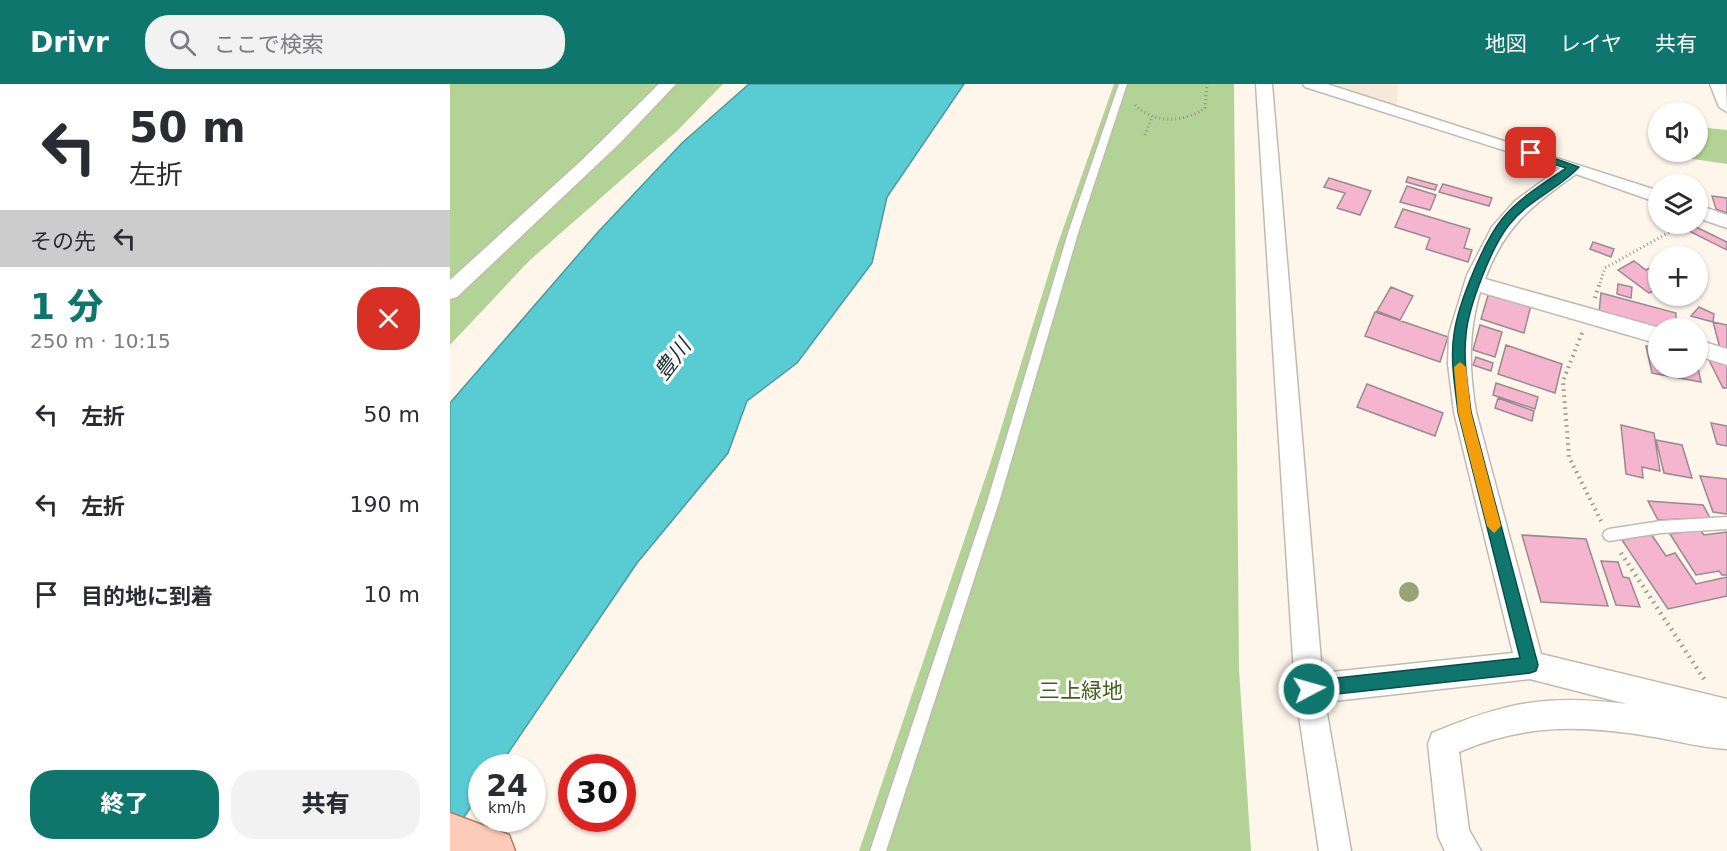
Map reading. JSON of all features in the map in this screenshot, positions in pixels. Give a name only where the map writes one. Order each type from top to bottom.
[{"type":"main road","points":[[450,835],[493,851]]},
{"type":"street","points":[[450,292],[517,227],[616,139],[668,84]]},
{"type":"street","points":[[1264,84],[1309,689],[1335,851]]},
{"type":"street","points":[[1311,84],[1574,167],[1648,193]]},
{"type":"street","points":[[1718,84],[1727,107]]},
{"type":"street","points":[[1530,665],[1465,412],[1460,379],[1460,333],[1483,260],[1505,222],[1535,194],[1574,167]]},
{"type":"street","points":[[1708,215],[1727,222]]},
{"type":"street","points":[[1474,283],[1648,333]]},
{"type":"street","points":[[1708,351],[1727,357]]},
{"type":"street","points":[[1309,689],[1530,665],[1727,714]]},
{"type":"street","points":[[1465,851],[1454,836],[1443,744],[1487,726],[1525,716],[1575,714],[1605,716],[1726,735],[1727,722]]},
{"type":"lane","points":[[878,851],[993,502],[1074,230],[1123,84]]},
{"type":"lane","points":[[1609,535],[1661,527],[1727,523]]},
{"type":"path","points":[[1133,98],[1136,108],[1152,117],[1179,119],[1200,113],[1207,103],[1207,84]]},
{"type":"path","points":[[1145,135],[1152,117]]},
{"type":"path","points":[[1666,234],[1605,268],[1563,381],[1569,457],[1578,481],[1609,535],[1707,683]]},
{"type":"shaded area","points":[[1321,84],[1398,84],[1397,108]]},
{"type":"green space","points":[[450,84],[723,84],[677,131],[529,261],[450,345]]},
{"type":"green space","name":"三上緑地","points":[[1114,84],[1234,84],[1239,669],[1251,851],[859,851],[992,458],[1058,243]]},
{"type":"green space","points":[[1708,128],[1727,130],[1727,164],[1708,161]]},
{"type":"water","name":"豊川","points":[[749,84],[964,84],[887,197],[872,263],[797,363],[747,401],[728,453],[637,563],[507,754],[468,754],[468,811],[450,838],[450,403],[598,232],[682,143]]},
{"type":"building","points":[[1408,177],[1437,185],[1435,190],[1406,182]]},
{"type":"building","points":[[1329,178],[1371,191],[1360,215],[1337,208],[1345,193],[1324,187]]},
{"type":"building","points":[[1443,184],[1492,198],[1489,206],[1439,192]]},
{"type":"building","points":[[1407,186],[1436,195],[1430,210],[1400,202]]},
{"type":"building","points":[[1712,196],[1727,198],[1727,213],[1716,209]]},
{"type":"building","points":[[1403,209],[1470,229],[1464,248],[1472,250],[1468,262],[1426,249],[1430,238],[1395,227]]},
{"type":"building","points":[[1708,233],[1727,242],[1727,250],[1695,234]]},
{"type":"building","points":[[1593,242],[1614,249],[1611,257],[1590,249]]},
{"type":"building","points":[[1634,261],[1646,270],[1648,269],[1648,292],[1618,270]]},
{"type":"building","points":[[1618,284],[1632,287],[1631,298],[1617,294]]},
{"type":"building","points":[[1391,287],[1413,296],[1400,320],[1377,311]]},
{"type":"building","points":[[1489,292],[1531,305],[1524,333],[1481,319]]},
{"type":"building","points":[[1601,293],[1676,313],[1676,318],[1648,318],[1648,325],[1599,313]]},
{"type":"building","points":[[1699,307],[1714,314],[1713,322],[1708,321],[1708,318],[1691,316]]},
{"type":"building","points":[[1375,312],[1448,337],[1440,362],[1365,336]]},
{"type":"building","points":[[1713,322],[1727,325],[1727,351],[1720,348]]},
{"type":"building","points":[[1480,325],[1502,332],[1495,357],[1473,350]]},
{"type":"building","points":[[1506,345],[1562,364],[1555,393],[1498,374]]},
{"type":"building","points":[[1476,357],[1493,363],[1491,371],[1473,365]]},
{"type":"building","points":[[1709,360],[1727,361],[1727,388],[1723,388]]},
{"type":"building","points":[[1679,378],[1700,378],[1701,382]]},
{"type":"building","points":[[1496,383],[1538,397],[1535,409],[1493,395]]},
{"type":"building","points":[[1367,384],[1443,413],[1435,436],[1357,407]]},
{"type":"building","points":[[1498,398],[1534,411],[1532,421],[1495,408]]},
{"type":"building","points":[[1711,423],[1727,426],[1727,446],[1717,444]]},
{"type":"building","points":[[1621,425],[1654,433],[1660,471],[1642,467],[1643,478],[1626,474]]},
{"type":"building","points":[[1656,440],[1682,445],[1692,478],[1664,473]]},
{"type":"building","points":[[1700,476],[1727,479],[1727,514],[1713,512]]},
{"type":"building","points":[[1648,501],[1703,505],[1710,518],[1658,520]]},
{"type":"building","points":[[1700,530],[1704,535],[1727,532],[1727,575],[1722,575],[1719,571],[1696,575],[1670,534]]},
{"type":"building","points":[[1651,534],[1666,556],[1675,553],[1696,584],[1727,577],[1727,596],[1668,609],[1622,540]]},
{"type":"building","points":[[1522,535],[1586,539],[1608,606],[1541,602]]},
{"type":"building","points":[[1601,561],[1618,562],[1623,577],[1629,578],[1640,607],[1616,605]]},
{"type":"slow traffic","points":[[1460,367],[1465,412],[1494,526]]},
{"type":"route","points":[[1309,689],[1530,665],[1465,412],[1460,379],[1460,333],[1483,260],[1505,222],[1535,194],[1574,167],[1531,153]]}]
